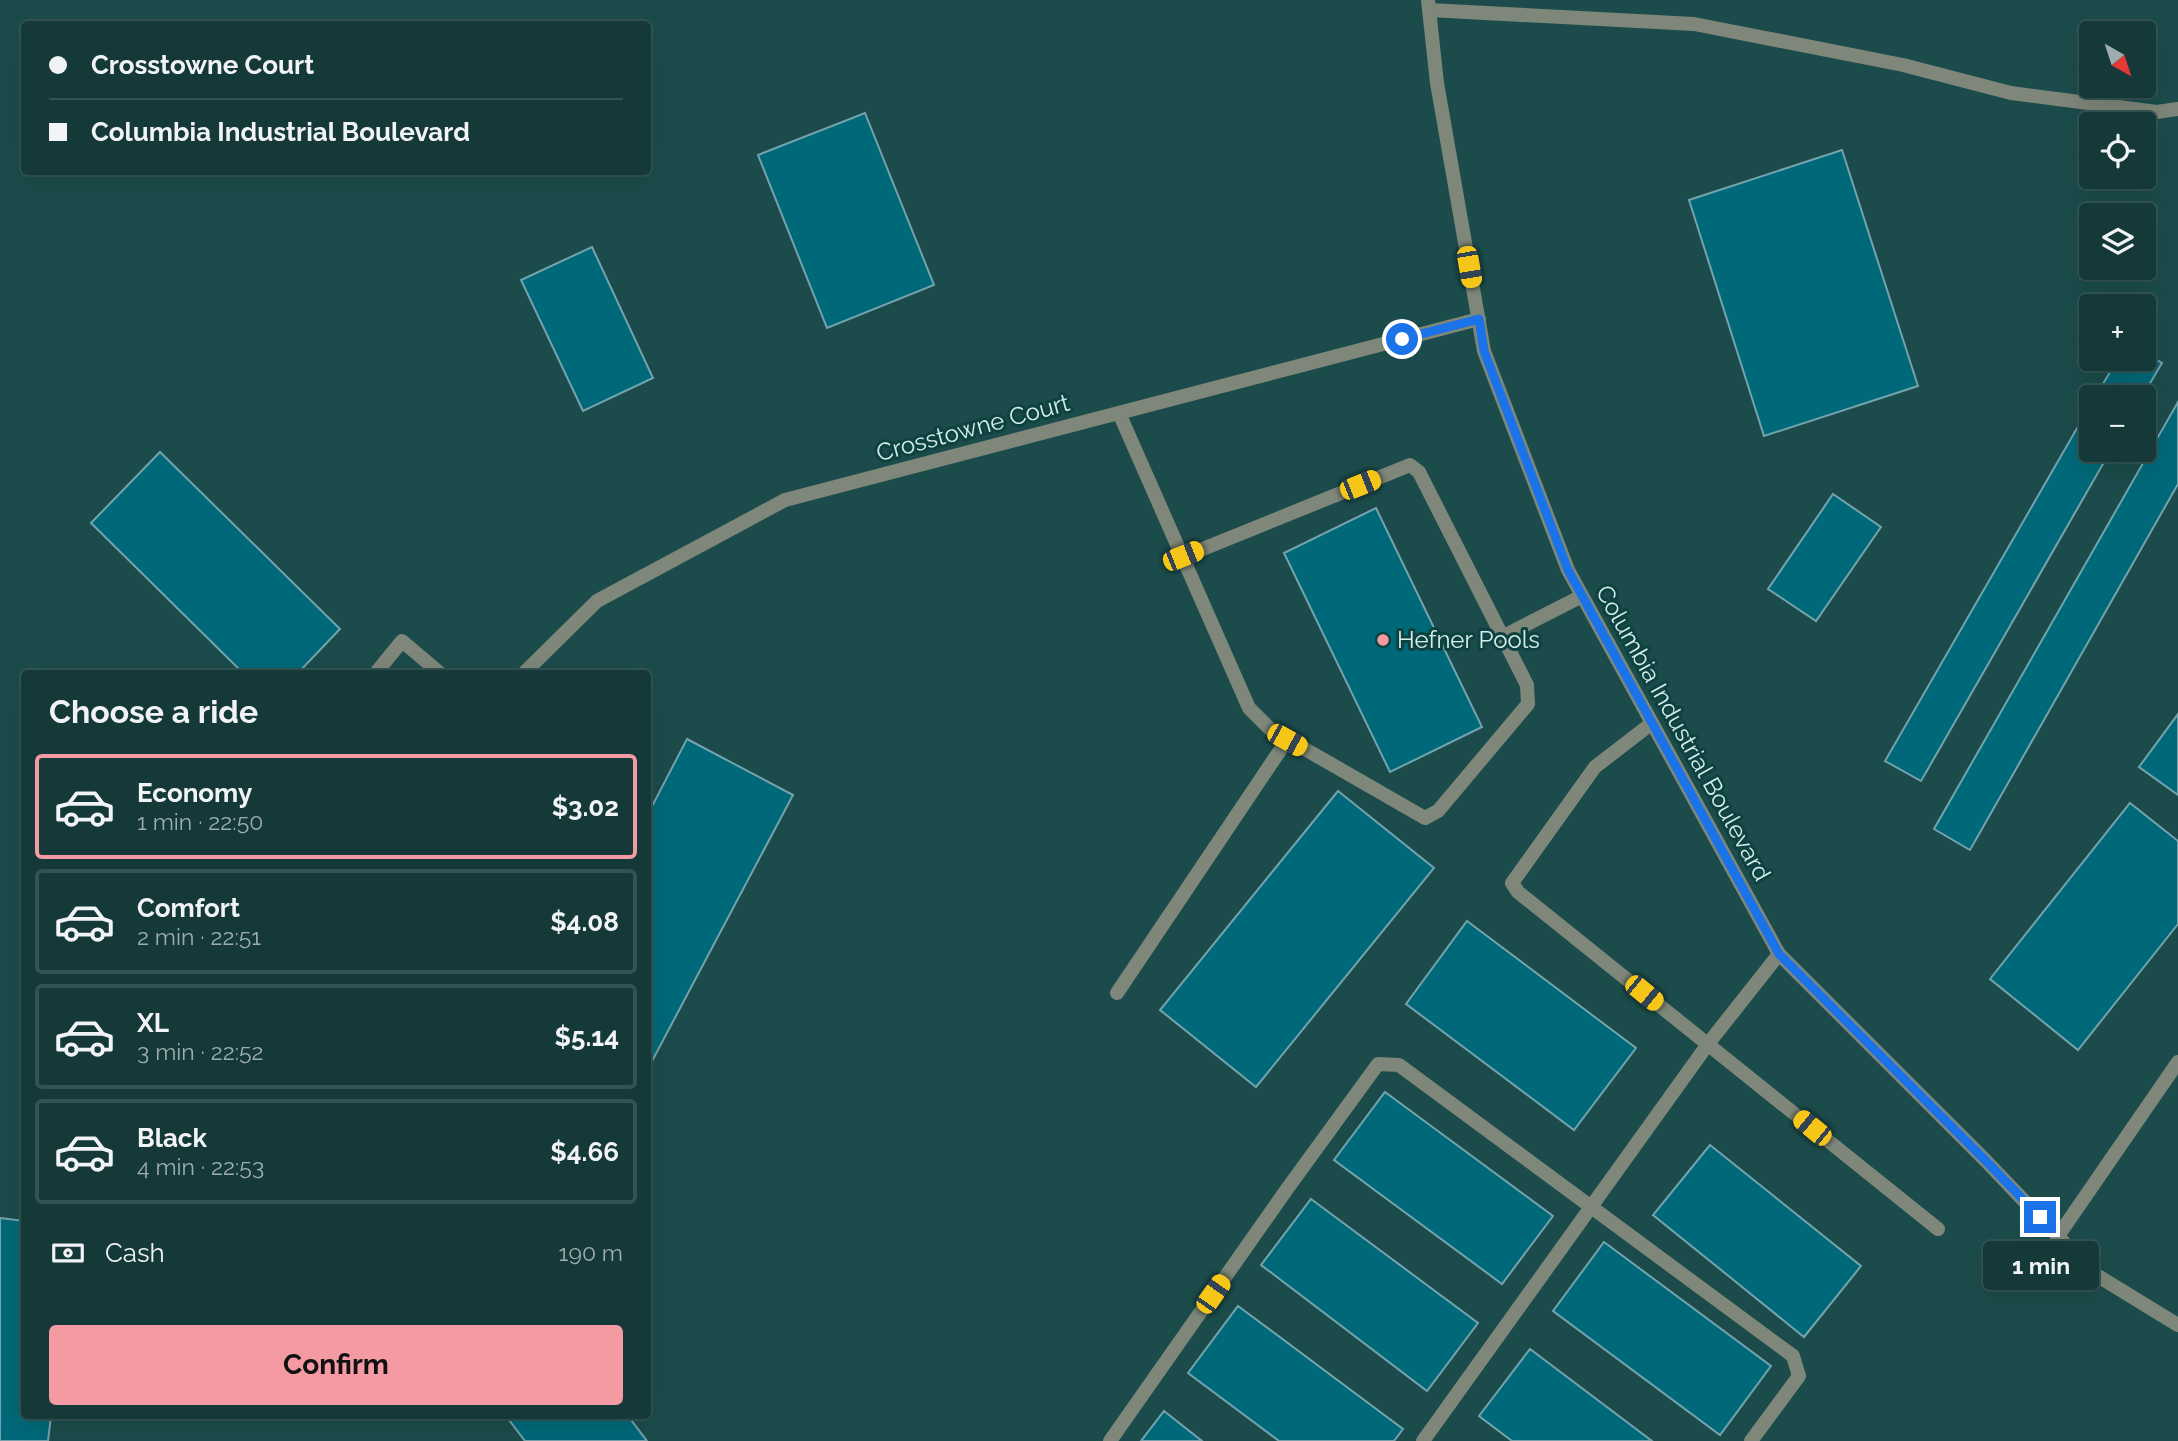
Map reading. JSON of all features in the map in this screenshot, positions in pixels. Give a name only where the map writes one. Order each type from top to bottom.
[{"type":"street","points":[[1429,5],[1694,24],[1903,65],[2011,93],[2157,112],[2178,109]]},
{"type":"street","name":"Columbia Industrial Boulevard","points":[[1429,5],[1437,83],[1484,351],[1568,570],[1779,954],[1986,1161],[2093,1273],[2178,1325]]},
{"type":"street","name":"Crosstowne Court","points":[[527,670],[597,601],[785,500],[1479,319]]},
{"type":"street","points":[[1119,413],[1249,708],[1270,729],[1425,818],[1438,811],[1528,704],[1527,685],[1419,472],[1410,465],[1183,556]]},
{"type":"street","points":[[1502,637],[1582,596]]},
{"type":"street","points":[[378,670],[402,641],[436,670]]},
{"type":"street","points":[[1652,723],[1595,767],[1512,883],[1518,892],[1938,1229]]},
{"type":"street","points":[[1117,993],[1287,740]]},
{"type":"street","points":[[1423,1441],[1708,1044],[1779,954]]},
{"type":"street","points":[[2058,1236],[2178,1062]]},
{"type":"street","points":[[1110,1441],[1378,1064],[1399,1065],[1793,1356],[1799,1376],[1751,1441]]},
{"type":"building","points":[[865,113],[934,285],[827,328],[758,155]]},
{"type":"building","points":[[1842,150],[1918,386],[1764,436],[1689,200]]},
{"type":"building","points":[[592,247],[653,378],[583,411],[521,280]]},
{"type":"building","points":[[2156,360],[2162,363],[2149,385],[2102,385],[2111,371],[2156,371]]},
{"type":"building","points":[[2178,402],[2178,484],[1970,850],[1934,829],[2144,462],[2156,462],[2156,440]]},
{"type":"building","points":[[2079,425],[2079,462],[2104,462],[1921,781],[1885,761]]},
{"type":"building","points":[[160,452],[340,629],[301,670],[240,670],[91,523]]},
{"type":"building","points":[[1833,494],[1881,527],[1816,621],[1768,589]]},
{"type":"building","name":"Hefner Pools","points":[[1376,508],[1482,727],[1390,772],[1284,553]]},
{"type":"building","points":[[2178,714],[2178,795],[2139,767]]},
{"type":"building","points":[[687,739],[793,795],[651,1063],[651,808]]},
{"type":"building","points":[[1338,791],[1434,868],[1256,1087],[1160,1010]]},
{"type":"building","points":[[2130,803],[2178,841],[2178,924],[2078,1050],[1990,979]]},
{"type":"building","points":[[1467,921],[1636,1048],[1574,1130],[1406,1004]]},
{"type":"building","points":[[1385,1092],[1553,1216],[1502,1284],[1334,1160]]},
{"type":"building","points":[[1710,1145],[1861,1266],[1804,1337],[1653,1215]]},
{"type":"building","points":[[1311,1199],[1478,1323],[1427,1391],[1261,1265]]},
{"type":"building","points":[[0,1218],[21,1221],[21,1419],[51,1419],[48,1441],[0,1441]]},
{"type":"building","points":[[1604,1242],[1771,1366],[1720,1435],[1553,1311]]},
{"type":"building","points":[[1238,1306],[1403,1429],[1394,1441],[1279,1441],[1188,1373]]},
{"type":"building","points":[[1530,1349],[1652,1441],[1512,1441],[1479,1416]]},
{"type":"building","points":[[1164,1411],[1202,1441],[1141,1441]]},
{"type":"building","points":[[508,1419],[630,1419],[647,1441],[525,1441]]},
{"type":"place","name":"Hefner Pools","points":[[1383,640]]},
{"type":"route","points":[[1402,339],[1479,319],[1484,351],[1568,570],[1779,954],[2040,1217]]}]
